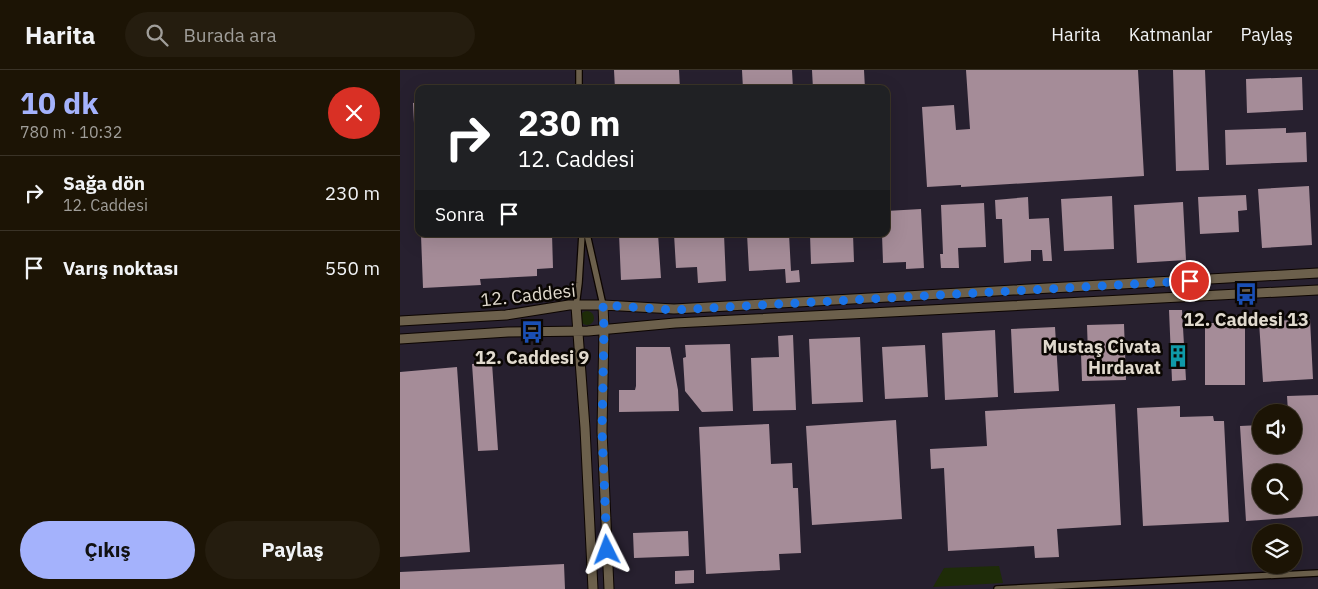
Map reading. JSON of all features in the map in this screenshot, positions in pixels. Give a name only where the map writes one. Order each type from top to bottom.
[{"type":"street","points":[[578,70],[579,85]]},
{"type":"street","points":[[582,237],[576,306],[576,331],[585,428],[593,589]]},
{"type":"street","points":[[588,237],[603,305],[602,431],[609,589]]},
{"type":"street","name":"12. Caddesi","points":[[400,321],[506,315],[576,306],[603,305],[674,310],[1318,273]]},
{"type":"street","name":"12. Caddesi","points":[[400,339],[1318,290]]},
{"type":"street","points":[[997,589],[1318,573]]},
{"type":"shaded area","points":[[400,70],[1318,70],[1318,589],[400,589]]},
{"type":"green space","points":[[587,311],[592,313],[594,318],[592,323],[587,325],[582,323],[580,318],[582,313]]},
{"type":"green space","points":[[999,566],[1003,583],[933,587],[944,568]]},
{"type":"building","points":[[614,70],[679,70],[680,85],[615,85]]},
{"type":"building","points":[[742,70],[792,70],[793,85],[743,85]]},
{"type":"building","points":[[812,70],[864,70],[865,85],[813,85]]},
{"type":"building","points":[[966,70],[1138,70],[1144,176],[961,187],[961,185],[927,187],[922,107],[954,105],[956,130],[970,129]]},
{"type":"building","points":[[1173,70],[1205,70],[1209,170],[1176,171]]},
{"type":"building","points":[[1302,77],[1303,110],[1247,113],[1246,79]]},
{"type":"building","points":[[413,103],[415,103],[415,123],[414,123]]},
{"type":"building","points":[[1286,128],[1286,133],[1306,132],[1307,162],[1226,165],[1225,130]]},
{"type":"building","points":[[1309,186],[1312,245],[1262,248],[1258,189]]},
{"type":"building","points":[[1246,195],[1247,210],[1238,211],[1239,232],[1200,234],[1198,197]]},
{"type":"building","points":[[1112,196],[1114,249],[1064,251],[1061,199]]},
{"type":"building","points":[[1028,197],[1029,219],[1049,218],[1052,261],[1043,261],[1042,250],[1031,250],[1031,261],[1004,263],[1002,219],[996,219],[995,200]]},
{"type":"building","points":[[1183,202],[1186,260],[1137,263],[1134,205]]},
{"type":"building","points":[[984,203],[986,247],[958,248],[959,268],[941,268],[940,254],[943,254],[941,205]]},
{"type":"building","points":[[921,209],[924,268],[906,269],[906,262],[883,263],[882,237],[890,237],[890,211]]},
{"type":"building","points":[[421,237],[552,237],[553,268],[537,269],[537,276],[480,279],[481,285],[423,288]]},
{"type":"building","points":[[619,237],[658,237],[661,278],[621,280]]},
{"type":"building","points":[[674,237],[724,237],[726,281],[698,283],[697,267],[676,268]]},
{"type":"building","points":[[747,237],[789,237],[791,271],[799,270],[800,282],[786,283],[785,269],[749,271]]},
{"type":"building","points":[[810,237],[853,237],[854,262],[811,264]]},
{"type":"building","name":"Mustaş Civata Hırdavat","points":[[1169,310],[1182,310],[1186,380],[1172,381]]},
{"type":"building","points":[[1223,314],[1245,316],[1245,385],[1205,385],[1205,323],[1223,323]]},
{"type":"building","points":[[1310,319],[1313,379],[1263,382],[1259,322]]},
{"type":"building","points":[[1124,324],[1126,380],[1082,381],[1081,354],[1088,354],[1087,325]]},
{"type":"building","points":[[1055,327],[1059,391],[1014,393],[1011,329]]},
{"type":"building","points":[[995,330],[998,397],[945,400],[942,333]]},
{"type":"building","points":[[793,335],[796,410],[753,411],[751,358],[779,357],[778,336]]},
{"type":"building","points":[[860,337],[863,402],[812,404],[809,339]]},
{"type":"building","points":[[730,344],[733,411],[702,412],[685,391],[683,358],[686,357],[685,345]]},
{"type":"building","points":[[925,345],[928,397],[885,399],[882,347]]},
{"type":"building","points":[[636,347],[670,347],[678,390],[679,411],[619,412],[619,390],[635,390]]},
{"type":"building","points":[[492,363],[498,450],[478,451],[472,364]]},
{"type":"building","points":[[457,367],[470,552],[400,557],[400,372]]},
{"type":"building","points":[[1318,395],[1318,516],[1246,521],[1240,426],[1252,425],[1252,454],[1302,454],[1302,404],[1288,404],[1287,396]]},
{"type":"building","points":[[1115,404],[1121,525],[1057,529],[1059,557],[1035,558],[1034,546],[948,551],[944,468],[931,469],[930,449],[987,446],[985,411]]},
{"type":"building","points":[[1180,406],[1180,417],[1213,416],[1214,421],[1224,421],[1229,522],[1143,526],[1137,408]]},
{"type":"building","points":[[896,420],[902,519],[812,525],[806,426]]},
{"type":"building","points":[[769,424],[771,464],[792,463],[793,488],[798,488],[801,553],[779,554],[780,570],[706,574],[699,427]]},
{"type":"building","points":[[688,531],[689,556],[634,558],[633,533]]},
{"type":"building","points":[[564,564],[565,589],[400,589],[400,572]]},
{"type":"building","points":[[694,570],[694,583],[675,584],[675,571]]},
{"type":"place","name":"12. Caddesi 13","points":[[1246,294]]},
{"type":"place","name":"12. Caddesi 9","points":[[532,332]]},
{"type":"place","name":"Mustaş Civata Hırdavat","points":[[1178,356]]},
{"type":"route","points":[[607,550],[602,431],[603,305],[674,310],[1190,281]]}]
